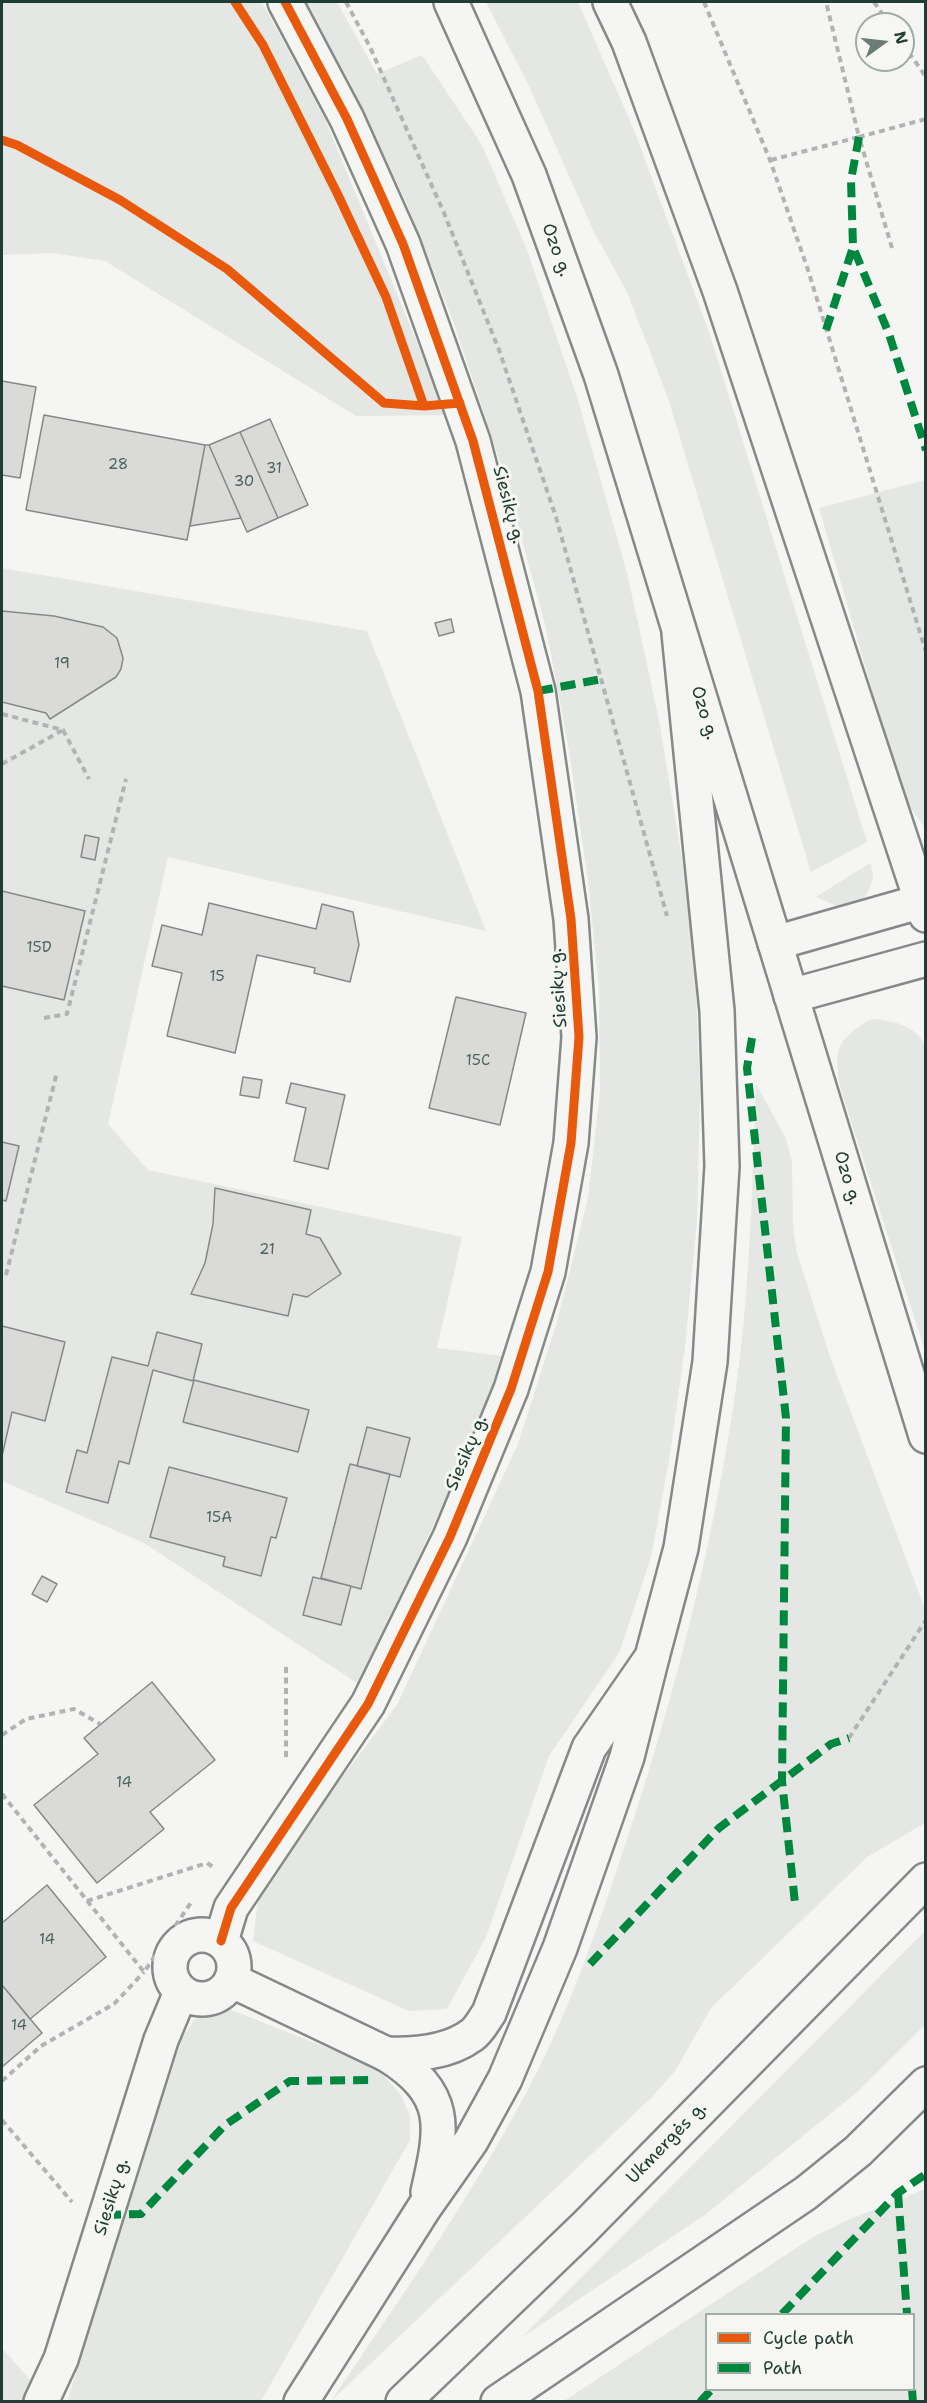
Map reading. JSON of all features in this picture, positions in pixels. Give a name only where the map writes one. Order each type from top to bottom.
[{"type":"main road","name":"Siesikų g.","points":[[221,1941],[231,1908],[368,1704],[450,1537],[511,1389],[548,1272],[571,1143],[579,1037],[572,919],[538,691],[473,441],[402,244],[347,118],[285,2]]},
{"type":"main road","name":"Ozo g.","points":[[451,2],[529,175],[601,375],[926,1436]]},
{"type":"main road","points":[[610,2],[630,42],[724,302],[924,905],[775,943]]},
{"type":"main road","points":[[301,2402],[424,2208],[471,2141],[506,2079],[560,1948],[627,1757],[681,1548],[710,1362],[723,1166],[717,1011],[679,633]]},
{"type":"main road","points":[[791,996],[926,959]]},
{"type":"main road","points":[[386,2055],[416,2055],[452,2046],[474,2035],[489,2013],[589,1748],[652,1657]]},
{"type":"main road","name":"Ukmergės g.","points":[[403,2402],[584,2228],[926,1880]]},
{"type":"main road","points":[[191,1936],[212,1936],[229,1949],[233,1959],[231,1980],[225,1989],[206,1999],[196,1999],[181,1992],[172,1979],[169,1969],[175,1949],[191,1936]]},
{"type":"main road","points":[[231,1980],[386,2055],[411,2070],[427,2088],[436,2107],[439,2129],[424,2208]]},
{"type":"main road","name":"Siesikų g.","points":[[41,2402],[61,2359],[161,2040],[181,1992]]},
{"type":"main road","points":[[498,2402],[806,2193],[858,2151],[926,2084]]},
{"type":"path","points":[[346,2],[370,47],[444,213],[499,350],[556,517],[670,924]]},
{"type":"path","points":[[704,2],[771,160],[808,270],[926,652]]},
{"type":"path","points":[[826,2],[859,137],[892,248]]},
{"type":"path","points":[[915,61],[926,77]]},
{"type":"path","points":[[771,160],[926,119]]},
{"type":"path","points":[[2,714],[63,730],[89,779]]},
{"type":"path","points":[[2,764],[63,730]]},
{"type":"path","points":[[44,1018],[67,1014],[126,778]]},
{"type":"path","points":[[6,1275],[57,1072]]},
{"type":"path","points":[[849,1738],[926,1620]]},
{"type":"path","points":[[286,1665],[286,1762]]},
{"type":"path","points":[[2,1735],[26,1719],[74,1709],[100,1724]]},
{"type":"path","points":[[2,1794],[144,1972]]},
{"type":"path","points":[[208,1877],[221,1858]]},
{"type":"path","points":[[87,1901],[207,1863],[243,1889]]},
{"type":"path","points":[[2,2081],[41,2046],[114,2004],[144,1972],[195,1896]]},
{"type":"path","points":[[2,2120],[74,2205],[106,2215]]},
{"type":"shaded area","points":[[2,2],[262,2],[324,117],[447,415],[356,416],[105,261],[52,253],[2,255]]},
{"type":"shaded area","points":[[305,2],[337,2],[377,74],[422,55],[482,145],[527,250],[578,400],[627,573],[659,720],[682,859],[695,966],[700,1094],[697,1220],[685,1347],[669,1461],[651,1557],[619,1653],[549,1756],[486,1937],[447,2009],[409,2011],[253,1941],[260,1885],[397,1705],[518,1444],[557,1322],[588,1198],[600,1091],[599,989],[588,880],[569,750],[546,628],[505,477],[456,329],[407,204],[348,79]]},
{"type":"shaded area","points":[[486,2],[578,2],[634,130],[709,332],[867,842],[811,872],[668,398],[627,292],[593,230],[529,86]]},
{"type":"shaded area","points":[[925,480],[925,828],[908,804],[899,782],[819,508]]},
{"type":"shaded area","points":[[2,568],[367,631],[486,931],[168,857],[108,1124],[148,1170],[462,1237],[437,1348],[504,1356],[459,1469],[360,1685],[144,1543],[2,1481]]},
{"type":"shaded area","points":[[870,863],[873,873],[872,881],[864,898],[837,906],[816,897]]},
{"type":"shaded area","points":[[871,1019],[909,1028],[925,1045],[925,1351],[841,1090],[838,1065],[840,1048],[850,1034]]},
{"type":"shaded area","points":[[756,1084],[786,1139],[792,1161],[793,1228],[797,1253],[830,1357],[925,1609],[925,1823],[867,1857],[711,2008],[675,2071],[652,2097],[331,2401],[465,2199],[537,2072],[585,1961],[642,1793],[689,1627],[725,1459],[744,1323],[752,1204]]},
{"type":"shaded area","points":[[925,1931],[925,2025],[856,2093],[706,2214],[521,2338]]},
{"type":"shaded area","points":[[214,2009],[229,2009],[376,2067],[401,2095],[410,2116],[410,2140],[261,2401],[67,2402],[182,2038],[194,2020]]},
{"type":"shaded area","points":[[925,2189],[925,2401],[564,2401],[813,2237],[848,2220]]},
{"type":"shaded area","points":[[2,2348],[31,2381],[21,2401],[2,2401]]},
{"type":"building","points":[[2,381],[36,387],[20,478],[2,475]]},
{"type":"building","points":[[44,415],[205,445],[187,540],[26,510]]},
{"type":"building","points":[[270,419],[308,505],[278,518],[240,432]]},
{"type":"building","points":[[240,432],[278,518],[247,532],[209,445]]},
{"type":"building","points":[[205,445],[209,445],[241,518],[190,526]]},
{"type":"building","points":[[2,611],[54,616],[103,627],[117,638],[123,658],[121,669],[116,677],[50,719],[46,713],[2,702]]},
{"type":"building","points":[[451,619],[454,632],[439,636],[435,623]]},
{"type":"building","points":[[85,835],[99,838],[95,860],[81,857]]},
{"type":"building","points":[[2,891],[85,911],[64,1000],[2,986]]},
{"type":"building","points":[[209,903],[316,929],[322,904],[353,912],[359,945],[350,982],[314,973],[315,968],[257,955],[235,1053],[167,1036],[182,973],[152,966],[162,925],[202,935]]},
{"type":"building","points":[[456,997],[526,1013],[500,1125],[429,1108]]},
{"type":"building","points":[[243,1077],[262,1080],[259,1098],[240,1095]]},
{"type":"building","points":[[291,1083],[345,1095],[328,1169],[294,1161],[306,1108],[286,1103]]},
{"type":"building","points":[[2,1142],[19,1146],[6,1201],[2,1200]]},
{"type":"building","points":[[215,1188],[311,1210],[306,1234],[320,1238],[341,1274],[307,1297],[293,1294],[288,1316],[191,1294],[205,1263],[213,1224]]},
{"type":"building","points":[[2,1326],[65,1342],[45,1421],[12,1412],[2,1456]]},
{"type":"building","points":[[157,1332],[202,1344],[193,1381],[153,1370],[129,1464],[119,1461],[108,1503],[66,1492],[77,1450],[87,1453],[112,1357],[148,1366]]},
{"type":"building","points":[[194,1380],[309,1410],[298,1452],[183,1422]]},
{"type":"building","points":[[367,1427],[410,1438],[400,1477],[357,1466]]},
{"type":"building","points":[[350,1464],[390,1474],[361,1589],[321,1578]]},
{"type":"building","points":[[169,1467],[287,1498],[276,1538],[271,1537],[261,1576],[223,1566],[225,1557],[150,1537]]},
{"type":"building","points":[[42,1576],[57,1584],[47,1602],[32,1594]]},
{"type":"building","points":[[313,1577],[351,1586],[341,1625],[303,1615]]},
{"type":"building","points":[[152,1682],[215,1760],[150,1812],[164,1829],[97,1883],[34,1805],[98,1754],[84,1738]]},
{"type":"building","points":[[47,1885],[106,1957],[30,2019],[2,1985],[2,1923]]},
{"type":"building","points":[[2,1985],[42,2033],[2,2067]]},
{"type":"marked path","points":[[859,137],[851,180],[853,247],[889,334],[926,450]]},
{"type":"marked path","points":[[826,330],[853,247]]},
{"type":"marked path","points":[[538,691],[602,679]]},
{"type":"marked path","points":[[752,1038],[747,1068],[786,1418],[782,1781],[795,1903]]},
{"type":"marked path","points":[[590,1964],[719,1828],[831,1744],[849,1738]]},
{"type":"marked path","points":[[106,2215],[141,2214],[225,2125],[290,2081],[370,2080]]},
{"type":"marked path","points":[[783,2313],[898,2193],[926,2174]]},
{"type":"marked path","points":[[898,2193],[907,2313]]},
{"type":"marked path","points":[[700,2402],[710,2391]]},
{"type":"marked path","points":[[912,2391],[913,2402]]},
{"type":"cycle path","points":[[235,2],[263,45],[386,297],[424,406]]},
{"type":"cycle path","points":[[221,1941],[231,1908],[368,1704],[450,1537],[511,1389],[548,1272],[571,1143],[579,1037],[571,919],[538,691],[473,441],[403,244],[347,119],[285,2]]},
{"type":"cycle path","points":[[2,140],[17,145],[120,200],[227,269],[384,403],[424,406],[460,403]]}]
